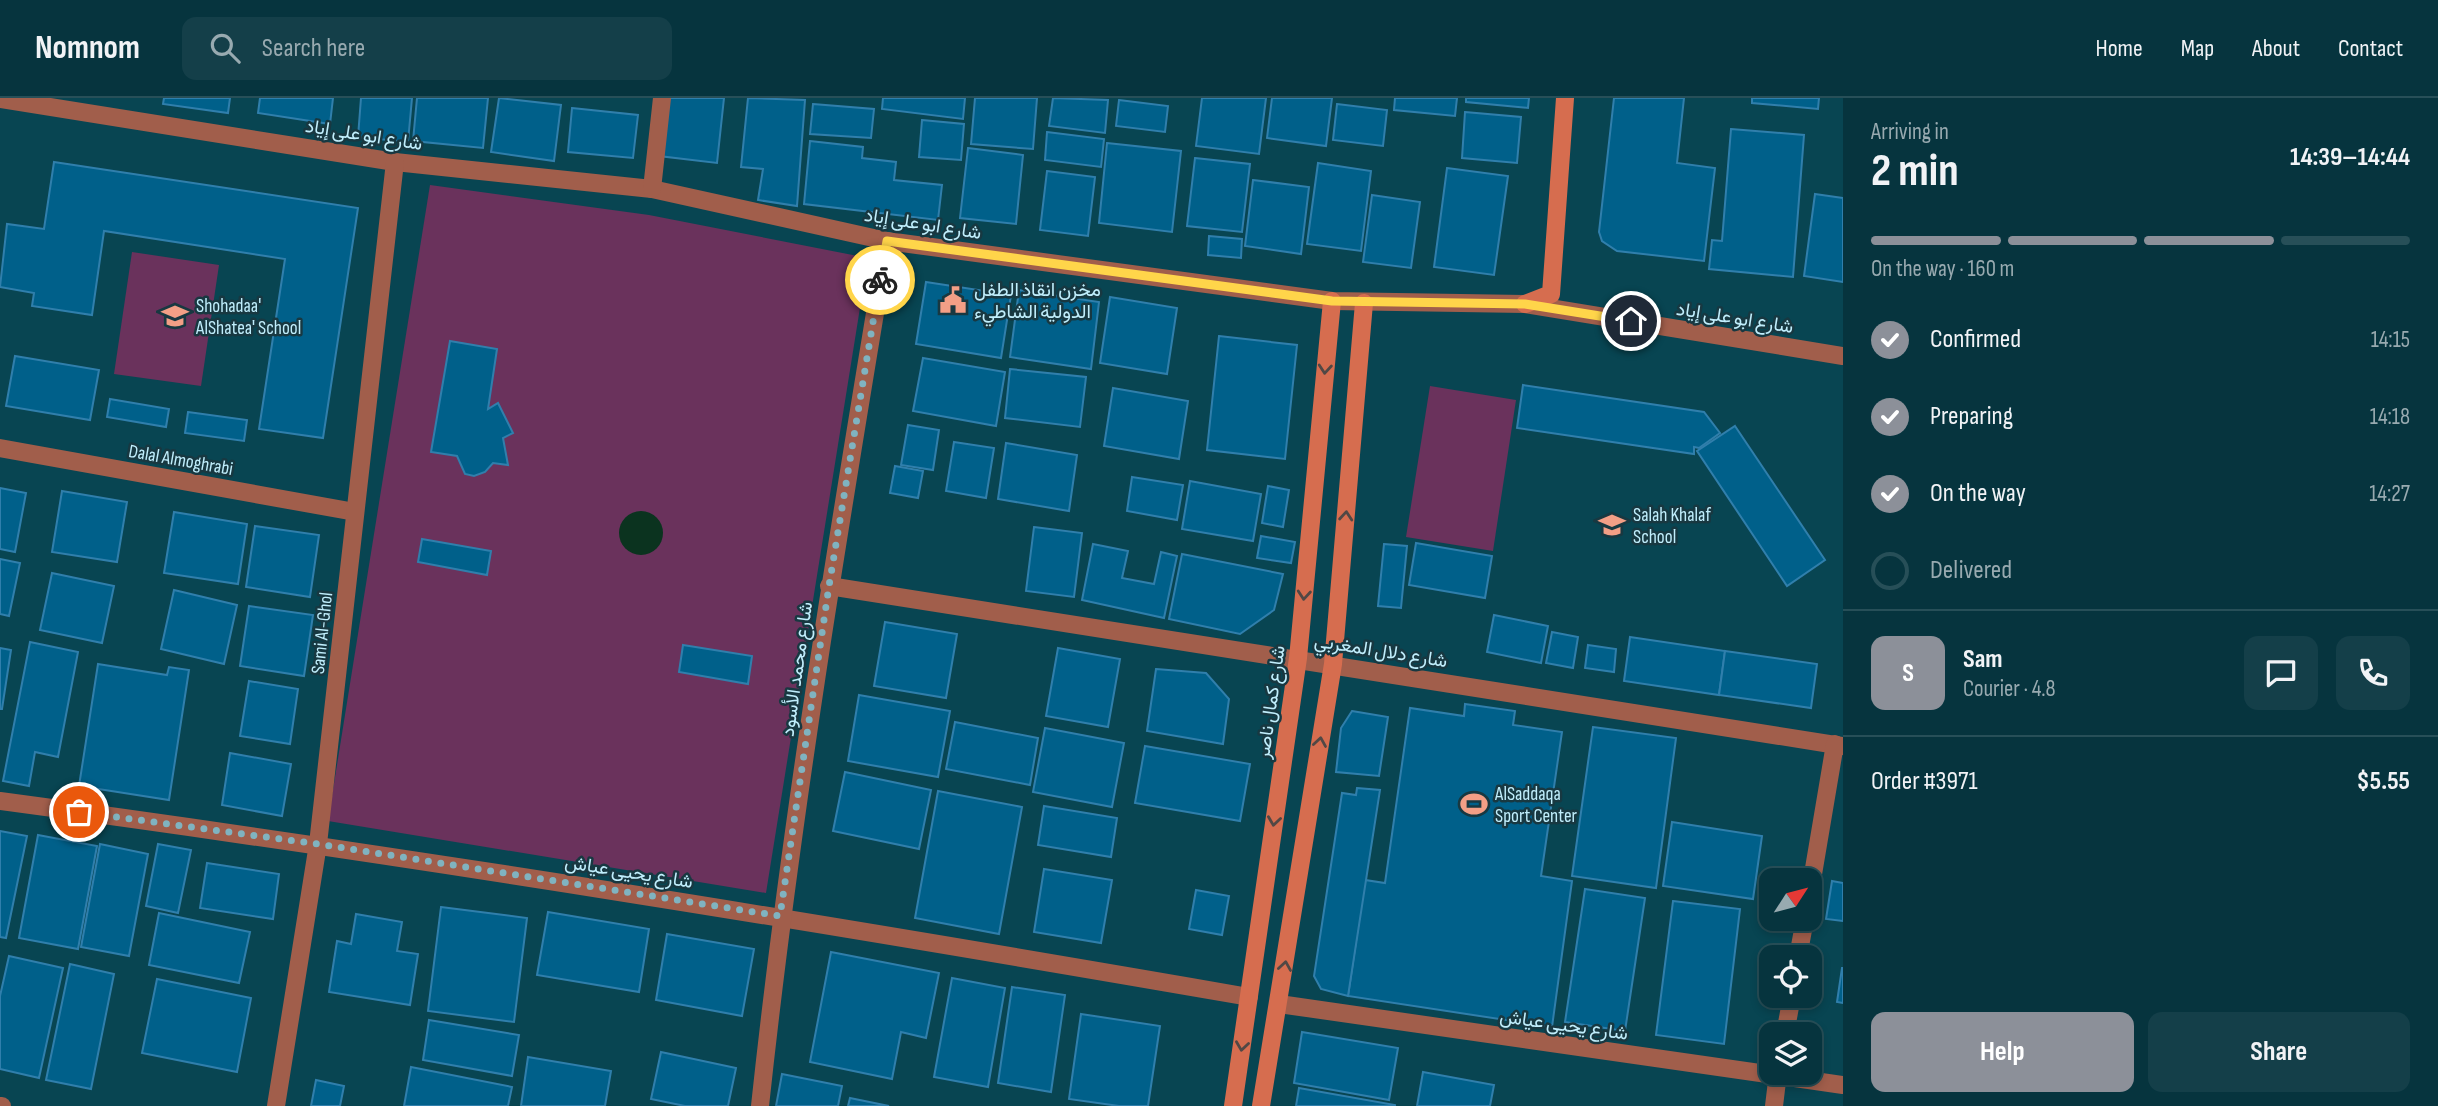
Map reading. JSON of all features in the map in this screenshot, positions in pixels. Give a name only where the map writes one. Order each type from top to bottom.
[{"type":"main road","points":[[1525,304],[1551,294],[1565,98]]},
{"type":"main road","name":"شارع كمال ناصر","points":[[1233,1106],[1298,658],[1332,301]]},
{"type":"main road","points":[[1261,1106],[1333,664],[1364,303]]},
{"type":"street","points":[[652,190],[662,98]]},
{"type":"street","name":"شارع ابو على إياد","points":[[0,99],[395,162],[652,190],[887,241],[1332,301],[1525,304],[1843,356]]},
{"type":"street","name":"Sami Al-Ghol","points":[[276,1106],[318,844],[395,162]]},
{"type":"street","name":"شارع محمد الأسود","points":[[760,1106],[780,916],[829,586],[887,241]]},
{"type":"street","name":"Dalal Almoghrabi","points":[[0,448],[355,512]]},
{"type":"street","name":"شارع دلال المغربي","points":[[829,586],[1839,745]]},
{"type":"street","points":[[1815,868],[1839,745]]},
{"type":"street","name":"شارع يحيى عياش","points":[[0,801],[318,844],[780,916],[1249,997]]},
{"type":"street","name":"شارع يحيى عياش","points":[[1279,1004],[1759,1071]]},
{"type":"street","name":"شارع يحيى عياش","points":[[1822,1081],[1843,1085]]},
{"type":"street","points":[[1774,1106],[1777,1085]]},
{"type":"shaded area","points":[[430,185],[649,215],[868,258],[766,893],[328,821]]},
{"type":"shaded area","points":[[132,252],[219,265],[201,386],[114,374]]},
{"type":"shaded area","points":[[1430,386],[1516,400],[1493,551],[1406,537]]},
{"type":"shaded area","points":[[641,511],[657,517],[663,533],[657,549],[641,555],[625,549],[619,533],[625,517]]},
{"type":"building","points":[[164,98],[230,98],[228,113],[163,104]]},
{"type":"building","points":[[260,98],[333,98],[330,124],[258,113]]},
{"type":"building","points":[[361,98],[412,98],[408,142],[358,137]]},
{"type":"building","points":[[417,98],[488,98],[483,148],[413,141]]},
{"type":"building","points":[[499,98],[561,105],[554,161],[491,152]]},
{"type":"building","points":[[665,98],[724,98],[717,163],[659,156]]},
{"type":"building","points":[[748,98],[805,100],[797,206],[758,200],[763,169],[741,167]]},
{"type":"building","points":[[883,98],[965,98],[963,119],[882,109]]},
{"type":"building","points":[[975,98],[1037,98],[1033,149],[971,144]]},
{"type":"building","points":[[1053,98],[1108,100],[1105,133],[1049,126]]},
{"type":"building","points":[[1202,98],[1266,98],[1259,154],[1196,146]]},
{"type":"building","points":[[1272,98],[1332,98],[1326,146],[1267,138]]},
{"type":"building","points":[[1395,98],[1457,98],[1455,116],[1394,110]]},
{"type":"building","points":[[1466,98],[1529,98],[1528,108],[1466,102]]},
{"type":"building","points":[[1614,98],[1684,98],[1677,163],[1715,168],[1704,261],[1617,251],[1602,241],[1599,232]]},
{"type":"building","points":[[1752,98],[1819,98],[1818,109],[1752,103]]},
{"type":"building","points":[[1119,100],[1168,106],[1165,132],[1116,126]]},
{"type":"building","points":[[813,104],[874,109],[871,138],[810,134]]},
{"type":"building","points":[[1337,104],[1387,110],[1383,146],[1333,140]]},
{"type":"building","points":[[572,108],[638,115],[633,158],[568,152]]},
{"type":"building","points":[[1465,112],[1521,117],[1517,163],[1462,158]]},
{"type":"building","points":[[922,120],[964,124],[961,160],[919,157]]},
{"type":"building","points":[[1731,129],[1804,135],[1793,277],[1709,269],[1712,240],[1722,241]]},
{"type":"building","points":[[1047,132],[1104,139],[1101,167],[1045,160]]},
{"type":"building","points":[[810,141],[863,147],[862,158],[896,162],[894,180],[942,185],[938,220],[804,204]]},
{"type":"building","points":[[1107,143],[1181,151],[1172,232],[1099,223]]},
{"type":"building","points":[[968,148],[1023,155],[1016,224],[960,218]]},
{"type":"building","points":[[1195,158],[1250,164],[1242,232],[1187,226]]},
{"type":"building","points":[[54,162],[358,208],[323,438],[259,429],[285,259],[104,231],[92,315],[32,306],[34,293],[0,287],[7,224],[44,229]]},
{"type":"building","points":[[1318,163],[1371,171],[1361,251],[1307,244]]},
{"type":"building","points":[[1447,168],[1508,176],[1494,275],[1434,267]]},
{"type":"building","points":[[1047,171],[1095,177],[1088,236],[1040,230]]},
{"type":"building","points":[[1253,180],[1309,187],[1301,254],[1245,246]]},
{"type":"building","points":[[1815,194],[1843,198],[1843,282],[1804,276]]},
{"type":"building","points":[[1372,195],[1420,202],[1411,268],[1363,262]]},
{"type":"building","points":[[1209,236],[1242,239],[1241,258],[1208,255]]},
{"type":"building","points":[[926,282],[1011,295],[1001,358],[916,344]]},
{"type":"building","points":[[1019,290],[1099,302],[1091,369],[1010,357]]},
{"type":"building","points":[[1110,297],[1177,308],[1167,374],[1100,363]]},
{"type":"building","points":[[1219,336],[1297,345],[1285,459],[1207,450]]},
{"type":"building","points":[[450,341],[497,349],[488,409],[498,403],[513,433],[503,438],[508,465],[493,463],[485,472],[474,476],[465,474],[457,456],[431,452]]},
{"type":"building","points":[[15,356],[99,370],[90,420],[6,406]]},
{"type":"building","points":[[923,358],[1005,372],[996,426],[913,411]]},
{"type":"building","points":[[1010,369],[1086,377],[1080,427],[1005,418]]},
{"type":"building","points":[[1523,385],[1704,412],[1720,433],[1699,448],[1694,447],[1694,454],[1517,428]]},
{"type":"building","points":[[1113,388],[1188,401],[1179,459],[1104,446]]},
{"type":"building","points":[[110,399],[169,409],[166,427],[107,417]]},
{"type":"building","points":[[188,412],[247,420],[244,441],[185,433]]},
{"type":"building","points":[[908,425],[939,430],[933,470],[901,465]]},
{"type":"building","points":[[1735,426],[1825,560],[1787,586],[1697,451]]},
{"type":"building","points":[[954,442],[994,448],[986,498],[946,491]]},
{"type":"building","points":[[1006,443],[1077,455],[1069,511],[998,499]]},
{"type":"building","points":[[895,466],[923,471],[918,498],[890,493]]},
{"type":"building","points":[[1132,477],[1183,485],[1177,520],[1127,511]]},
{"type":"building","points":[[1190,481],[1261,494],[1253,541],[1182,529]]},
{"type":"building","points":[[1268,486],[1289,490],[1283,527],[1262,523]]},
{"type":"building","points":[[0,488],[26,493],[15,552],[0,549]]},
{"type":"building","points":[[62,491],[127,502],[117,562],[52,552]]},
{"type":"building","points":[[174,512],[247,524],[238,584],[164,573]]},
{"type":"building","points":[[255,526],[319,535],[310,597],[246,587]]},
{"type":"building","points":[[1034,527],[1082,533],[1074,597],[1026,591]]},
{"type":"building","points":[[1261,536],[1295,542],[1291,563],[1257,558]]},
{"type":"building","points":[[422,539],[491,551],[487,575],[418,562]]},
{"type":"building","points":[[1416,543],[1492,556],[1485,598],[1409,585]]},
{"type":"building","points":[[1093,544],[1128,551],[1122,578],[1154,584],[1161,552],[1177,556],[1164,618],[1082,600]]},
{"type":"building","points":[[1384,544],[1407,546],[1401,608],[1378,606]]},
{"type":"building","points":[[1182,554],[1283,574],[1274,610],[1240,634],[1169,619]]},
{"type":"building","points":[[0,559],[20,563],[9,616],[0,614]]},
{"type":"building","points":[[52,573],[114,586],[102,643],[40,630]]},
{"type":"building","points":[[174,590],[237,605],[224,664],[161,649]]},
{"type":"building","points":[[249,606],[313,615],[304,676],[240,666]]},
{"type":"building","points":[[1494,615],[1548,626],[1541,663],[1487,652]]},
{"type":"building","points":[[885,622],[957,634],[946,698],[874,686]]},
{"type":"building","points":[[1552,632],[1578,637],[1573,668],[1546,663]]},
{"type":"building","points":[[1630,637],[1725,651],[1719,695],[1624,681]]},
{"type":"building","points":[[30,642],[78,652],[58,757],[35,752],[29,786],[3,781]]},
{"type":"building","points":[[683,645],[752,656],[748,684],[679,672]]},
{"type":"building","points":[[1588,645],[1616,649],[1614,672],[1585,668]]},
{"type":"building","points":[[0,648],[11,650],[2,709],[0,709]]},
{"type":"building","points":[[1058,648],[1120,659],[1108,727],[1046,716]]},
{"type":"building","points":[[1725,651],[1817,664],[1811,708],[1719,695]]},
{"type":"building","points":[[98,664],[167,675],[169,667],[189,670],[169,800],[79,786]]},
{"type":"building","points":[[1156,669],[1206,673],[1229,699],[1223,744],[1147,731]]},
{"type":"building","points":[[249,681],[298,689],[290,744],[240,736]]},
{"type":"building","points":[[859,695],[950,711],[938,777],[848,761]]},
{"type":"building","name":"AlSaddaqa Sport Center","points":[[1465,704],[1515,711],[1513,725],[1562,732],[1541,876],[1572,881],[1552,1027],[1348,996],[1365,880],[1385,883],[1410,708],[1464,716]]},
{"type":"building","points":[[1352,711],[1388,717],[1379,776],[1336,772],[1341,728]]},
{"type":"building","points":[[955,722],[1038,738],[1030,785],[946,769]]},
{"type":"building","points":[[1593,727],[1676,738],[1656,888],[1572,876]]},
{"type":"building","points":[[1045,728],[1124,743],[1112,807],[1033,792]]},
{"type":"building","points":[[1145,746],[1250,764],[1240,821],[1135,803]]},
{"type":"building","points":[[230,753],[291,764],[282,816],[222,805]]},
{"type":"building","points":[[845,772],[931,790],[919,849],[833,831]]},
{"type":"building","points":[[1357,788],[1380,790],[1348,996],[1321,989],[1314,976],[1342,793],[1356,795]]},
{"type":"building","points":[[938,791],[1022,807],[999,934],[915,918]]},
{"type":"building","points":[[1044,806],[1117,818],[1111,857],[1038,845]]},
{"type":"building","points":[[1672,822],[1762,836],[1753,899],[1663,886]]},
{"type":"building","points":[[0,831],[27,836],[6,938],[0,937]]},
{"type":"building","points":[[38,835],[97,846],[78,949],[19,938]]},
{"type":"building","points":[[100,844],[148,854],[129,956],[81,947]]},
{"type":"building","points":[[158,844],[191,850],[178,913],[146,906]]},
{"type":"building","points":[[207,863],[279,874],[273,919],[200,908]]},
{"type":"building","points":[[1044,869],[1112,880],[1101,943],[1034,932]]},
{"type":"building","points":[[1832,881],[1843,883],[1843,921],[1826,919]]},
{"type":"building","points":[[1585,889],[1645,898],[1625,1031],[1565,1022]]},
{"type":"building","points":[[1196,890],[1229,896],[1222,935],[1189,929]]},
{"type":"building","points":[[1673,901],[1740,909],[1724,1044],[1656,1035]]},
{"type":"building","points":[[441,907],[527,918],[514,1022],[428,1011]]},
{"type":"building","points":[[548,912],[649,929],[639,992],[537,975]]},
{"type":"building","points":[[159,913],[250,932],[239,983],[149,965]]},
{"type":"building","points":[[356,914],[402,922],[397,951],[418,954],[410,1005],[329,992],[337,941],[351,944]]},
{"type":"building","points":[[667,934],[754,949],[742,1016],[656,1000]]},
{"type":"building","points":[[831,952],[939,973],[926,1038],[901,1032],[892,1079],[810,1062]]},
{"type":"building","points":[[9,956],[63,968],[39,1078],[0,1069],[0,996]]},
{"type":"building","points":[[70,964],[114,974],[91,1089],[46,1080]]},
{"type":"building","points":[[1843,968],[1843,1003],[1837,1002]]},
{"type":"building","points":[[952,978],[1005,988],[988,1087],[934,1077]]},
{"type":"building","points":[[157,979],[251,998],[237,1072],[142,1053]]},
{"type":"building","points":[[1012,987],[1065,995],[1051,1092],[998,1083]]},
{"type":"building","points":[[1081,1014],[1160,1026],[1148,1106],[1119,1106],[1069,1099]]},
{"type":"building","points":[[429,1020],[519,1035],[512,1076],[423,1060]]},
{"type":"building","points":[[1302,1032],[1398,1048],[1389,1100],[1294,1083]]},
{"type":"building","points":[[661,1052],[736,1068],[728,1106],[685,1106],[651,1099]]},
{"type":"building","points":[[528,1057],[611,1071],[605,1106],[521,1106]]},
{"type":"building","points":[[411,1067],[512,1087],[508,1106],[404,1106]]},
{"type":"building","points":[[1423,1072],[1494,1085],[1490,1106],[1417,1106]]},
{"type":"building","points":[[782,1074],[842,1086],[838,1106],[776,1106]]},
{"type":"building","points":[[316,1080],[344,1086],[340,1106],[311,1106]]},
{"type":"building","points":[[1299,1088],[1395,1105],[1395,1106],[1296,1106]]},
{"type":"building","points":[[850,1098],[889,1106],[848,1106]]},
{"type":"way so far","points":[[79,812],[318,844],[780,916],[829,586],[880,280]]},
{"type":"place","name":"مخزن انقاذ الطفل الدولية الشاطيء","points":[[953,300]]},
{"type":"place","name":"Shohadaa' AlShatea' School","points":[[175,316]]},
{"type":"place","name":"Salah Khalaf School","points":[[1612,525]]},
{"type":"place","name":"AlSaddaqa Sport Center","points":[[1474,804]]},
{"type":"route","points":[[880,280],[887,241],[1332,301],[1525,304],[1631,321]]}]
